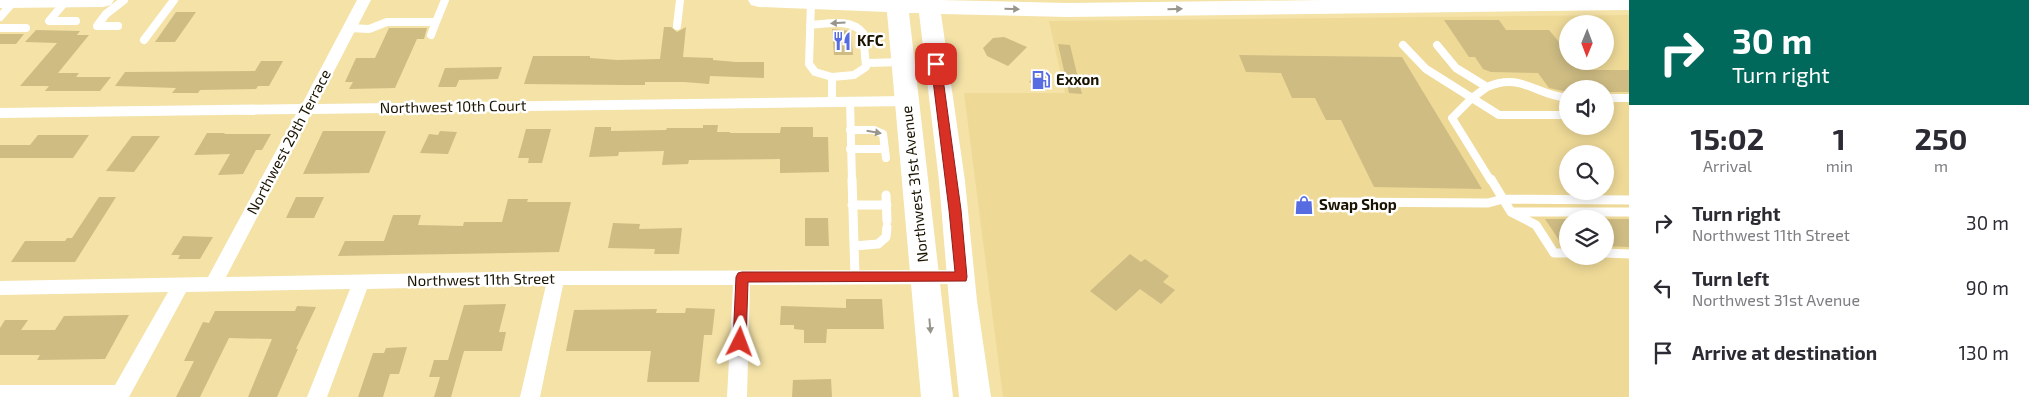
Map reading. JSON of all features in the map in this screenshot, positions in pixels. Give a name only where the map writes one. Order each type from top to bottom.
[{"type":"main road","points":[[5,6],[66,0],[103,0]]},
{"type":"main road","points":[[759,0],[1076,10],[1629,3]]},
{"type":"main road","name":"Northwest 31st Avenue","points":[[897,3],[937,397]]},
{"type":"main road","points":[[928,4],[952,181],[975,397]]},
{"type":"street","name":"Northwest 29th Terrace","points":[[213,285],[364,0]]},
{"type":"street","name":"Northwest 10th Court","points":[[0,114],[907,101]]},
{"type":"street","points":[[737,397],[742,277]]},
{"type":"street","name":"Northwest 11th Street","points":[[0,288],[556,278],[961,277]]},
{"type":"street","points":[[530,397],[556,278]]},
{"type":"street","points":[[317,397],[361,282]]},
{"type":"street","points":[[0,394],[120,396],[181,285]]},
{"type":"lane","points":[[66,0],[49,21],[76,21]]},
{"type":"lane","points":[[118,26],[97,26],[106,14],[124,0]]},
{"type":"lane","points":[[144,40],[174,0]]},
{"type":"lane","points":[[431,35],[445,0]]},
{"type":"lane","points":[[676,26],[680,0]]},
{"type":"lane","points":[[810,25],[848,23],[855,25],[863,33],[866,68],[860,74],[832,77],[818,74],[811,69],[808,64],[811,2]]},
{"type":"lane","points":[[349,28],[368,29],[387,22],[436,22]]},
{"type":"lane","points":[[0,28],[26,28]]},
{"type":"lane","points":[[1403,45],[1412,58],[1423,68],[1499,115],[1559,115]]},
{"type":"lane","points":[[1438,45],[1456,68],[1487,87]]},
{"type":"lane","points":[[866,63],[904,62]]},
{"type":"lane","points":[[832,77],[832,102]]},
{"type":"lane","points":[[1558,98],[1512,81],[1502,81],[1487,87],[1472,98],[1452,118],[1512,212],[1536,225],[1554,253],[1559,253]]},
{"type":"lane","points":[[1614,98],[1629,98]]},
{"type":"lane","points":[[850,101],[855,277]]},
{"type":"lane","points":[[850,130],[874,130],[883,134],[886,153],[850,149]]},
{"type":"lane","points":[[1333,202],[1488,203],[1503,199],[1629,200]]},
{"type":"lane","points":[[852,205],[886,200],[886,237],[878,244],[854,246]]},
{"type":"lane","points":[[1512,212],[1629,212]]},
{"type":"lane","points":[[1614,253],[1629,254]]},
{"type":"shaded area","name":"Swap Shop","points":[[1614,15],[1629,15],[1629,397],[1003,397],[964,93],[1065,93],[1049,21],[1559,16],[1559,70],[1614,70]]},
{"type":"building","points":[[176,12],[196,12],[175,42],[155,42]]},
{"type":"building","points":[[1444,20],[1499,20],[1506,30],[1549,30],[1559,42],[1559,70],[1629,70],[1629,92],[1614,92],[1614,80],[1559,80],[1559,90],[1549,88],[1538,73],[1491,72],[1483,69],[1475,57],[1469,57]]},
{"type":"building","points":[[664,27],[671,27],[677,32],[686,27],[683,57],[713,58],[713,60],[736,62],[764,62],[764,78],[710,76],[709,84],[645,82],[645,85],[524,84],[533,56],[590,56],[590,58],[617,60],[660,59]]},
{"type":"building","points":[[389,28],[427,28],[424,39],[417,39],[395,88],[349,89],[353,82],[345,82],[356,58],[375,58]]},
{"type":"building","name":"KFC","points":[[832,29],[851,31],[853,55],[834,55]]},
{"type":"building","points":[[36,30],[80,31],[77,35],[89,35],[58,73],[79,73],[76,77],[111,77],[100,91],[45,91],[49,86],[20,86],[57,43],[25,42]]},
{"type":"building","points":[[0,34],[24,34],[16,44],[0,44]]},
{"type":"building","points":[[1004,37],[1027,47],[1008,66],[987,56],[983,48],[993,38]]},
{"type":"building","points":[[1058,44],[1070,45],[1082,94],[1069,93]]},
{"type":"building","points":[[1239,55],[1402,57],[1482,189],[1374,187],[1341,120],[1326,120],[1315,98],[1292,98],[1281,73],[1246,72]]},
{"type":"building","points":[[261,61],[283,61],[269,86],[258,86],[256,89],[200,90],[198,93],[172,93],[176,88],[115,86],[125,72],[255,71]]},
{"type":"building","points":[[502,67],[498,79],[459,80],[456,87],[438,87],[445,68]]},
{"type":"building","name":"Exxon","points":[[1038,71],[1052,77],[1043,89],[1029,82]]},
{"type":"building","points":[[703,125],[718,125],[717,132],[730,133],[780,133],[781,127],[813,127],[813,137],[828,137],[829,172],[780,173],[780,159],[689,160],[688,164],[662,165],[664,151],[619,152],[618,156],[589,157],[595,127],[611,127],[611,131],[666,130],[667,128],[703,128]]},
{"type":"building","points":[[526,129],[551,129],[542,163],[528,163],[529,158],[518,158]]},
{"type":"building","points":[[323,131],[386,131],[369,173],[303,174]]},
{"type":"building","points":[[440,131],[457,132],[448,154],[420,153],[429,134],[438,135]]},
{"type":"building","points":[[207,133],[271,134],[262,150],[256,150],[243,174],[218,175],[230,154],[194,155]]},
{"type":"building","points":[[38,135],[89,135],[73,158],[0,158],[0,145],[30,145]]},
{"type":"building","points":[[132,136],[160,136],[134,172],[106,171]]},
{"type":"building","points":[[99,197],[116,197],[75,262],[11,262],[25,241],[65,241],[67,238],[72,238]]},
{"type":"building","points":[[296,197],[324,197],[314,218],[286,218]]},
{"type":"building","points":[[508,199],[528,199],[527,202],[571,202],[559,252],[338,256],[345,241],[384,241],[393,215],[421,215],[418,225],[463,226],[464,222],[502,222]]},
{"type":"building","points":[[805,218],[828,218],[829,246],[805,246]]},
{"type":"building","points":[[1545,219],[1559,219],[1559,240]]},
{"type":"building","points":[[1614,219],[1629,219],[1629,247],[1614,246]]},
{"type":"building","points":[[613,223],[640,224],[639,229],[682,228],[679,254],[654,254],[655,249],[608,248]]},
{"type":"building","points":[[183,236],[213,237],[200,259],[178,259],[180,255],[171,255]]},
{"type":"building","points":[[1130,254],[1141,262],[1145,259],[1169,276],[1163,282],[1175,290],[1161,304],[1140,289],[1116,311],[1090,291]]},
{"type":"building","points":[[846,299],[882,299],[884,329],[827,329],[826,343],[804,343],[804,330],[794,329],[794,325],[780,325],[781,306],[846,308]]},
{"type":"building","points":[[506,304],[499,332],[506,332],[502,351],[464,351],[451,397],[434,397],[440,377],[429,377],[434,360],[448,360],[464,305]]},
{"type":"building","points":[[297,306],[316,307],[296,349],[298,349],[277,397],[248,397],[272,339],[229,338],[200,397],[176,397],[194,361],[184,361],[203,322],[209,323],[215,311],[295,311]]},
{"type":"building","points":[[686,308],[715,309],[712,335],[704,335],[699,382],[647,382],[651,351],[566,351],[574,310],[657,309],[656,313],[685,313]]},
{"type":"building","points":[[129,315],[105,359],[37,360],[40,355],[0,355],[0,328],[5,320],[28,320],[21,330],[55,330],[64,316]]},
{"type":"building","points":[[407,347],[399,374],[390,374],[383,397],[358,397],[373,353],[384,353],[386,348]]},
{"type":"building","points":[[831,379],[832,397],[792,397],[793,380]]},
{"type":"place","name":"KFC","points":[[842,41]]},
{"type":"place","name":"Exxon","points":[[1041,80]]},
{"type":"place","name":"Swap Shop","points":[[1304,205]]},
{"type":"route","points":[[740,342],[742,277],[961,277],[955,210],[936,64]]}]
